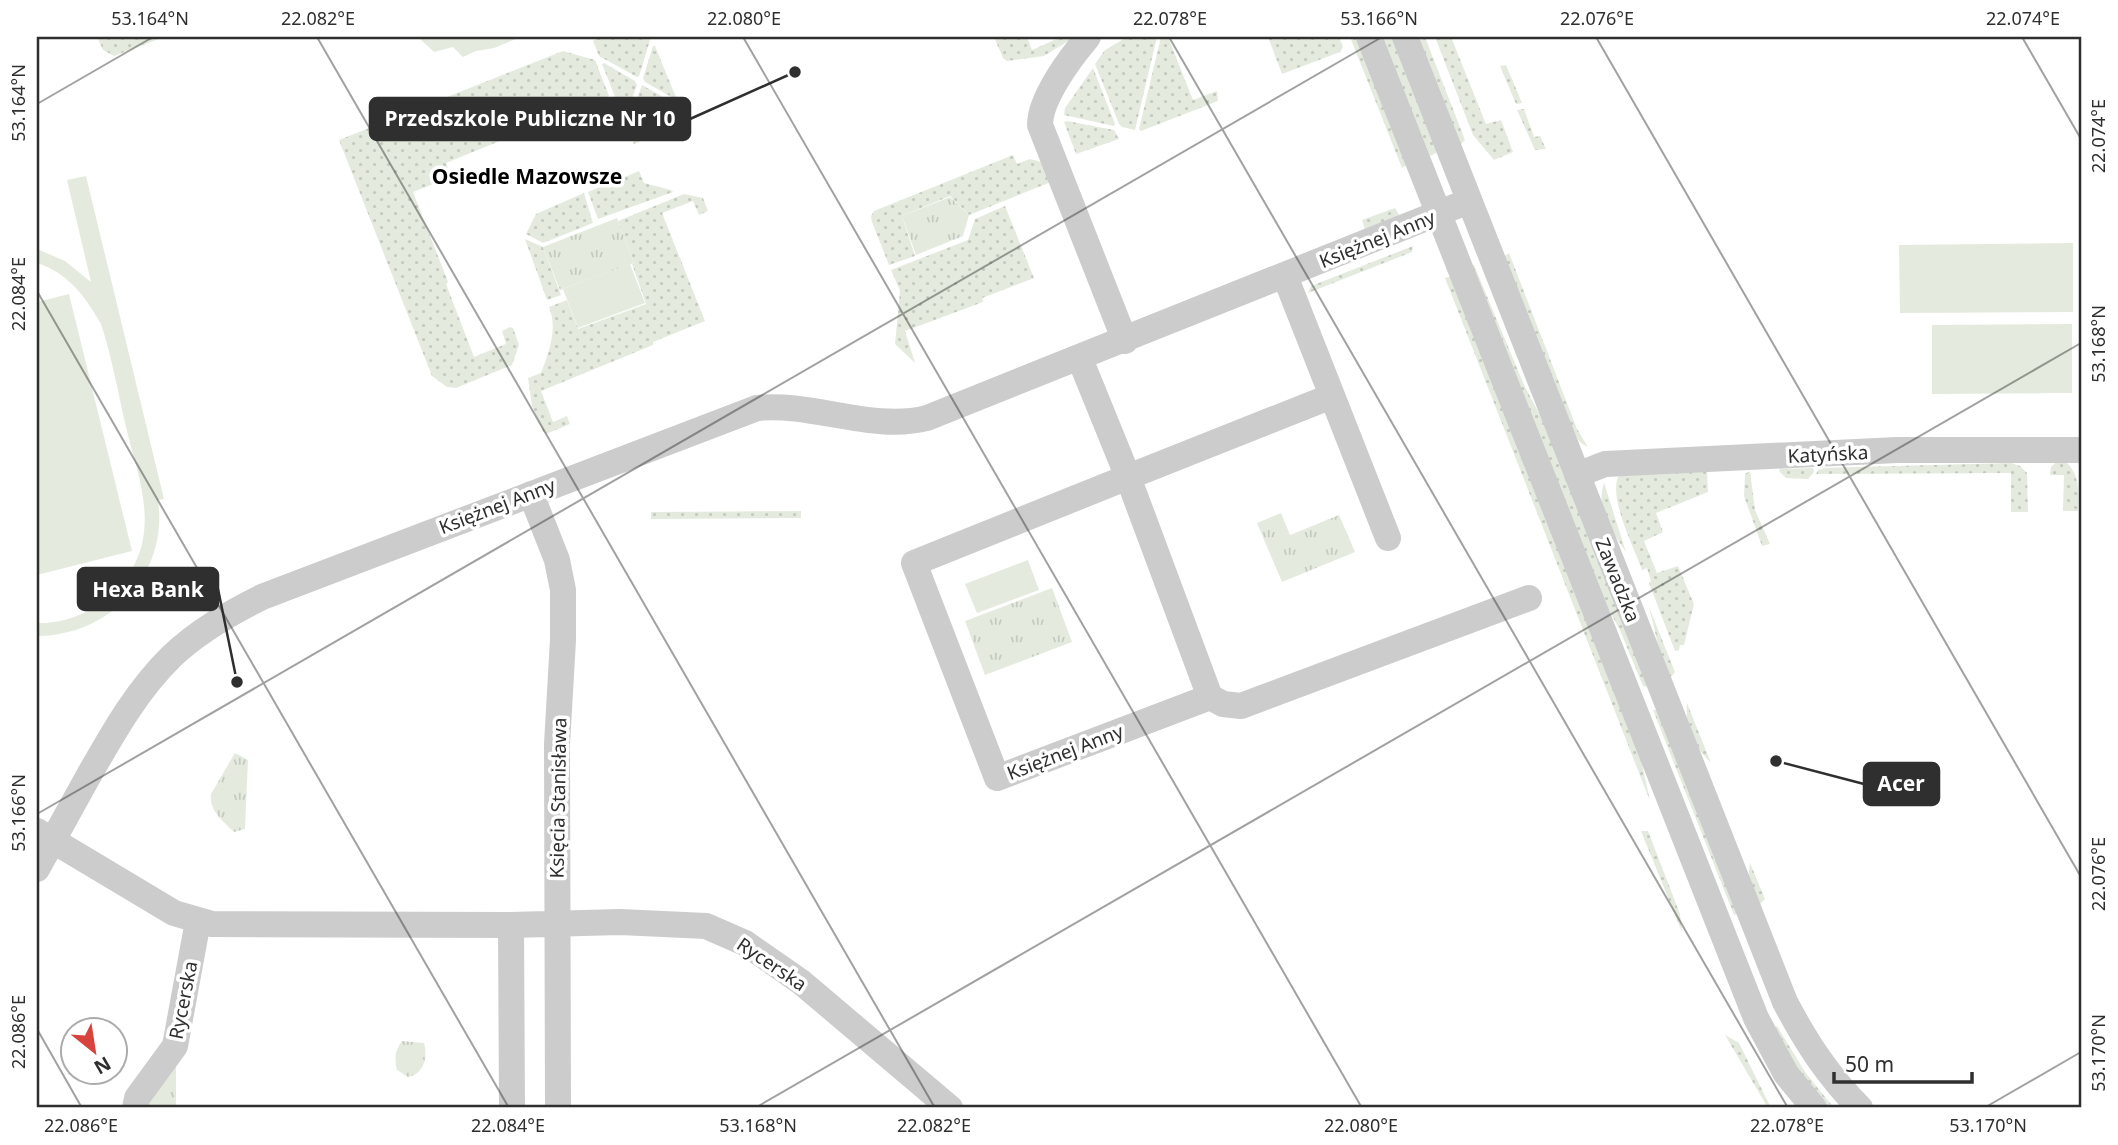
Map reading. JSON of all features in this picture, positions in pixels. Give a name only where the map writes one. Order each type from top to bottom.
[{"type":"street","points":[[1088,37],[1058,80],[1041,115],[1040,125],[1125,341]]},
{"type":"street","name":"Zawadzka","points":[[1369,37],[1756,1018],[1786,1074],[1814,1108]]},
{"type":"street","name":"Zawadzka","points":[[1405,37],[1785,1002],[1815,1055],[1838,1086],[1860,1108]]},
{"type":"street","name":"Księżnej Anny","points":[[37,869],[44,836],[129,708],[173,656],[211,626],[262,597],[757,408],[782,407],[890,421],[917,421],[1080,359],[1469,201]]},
{"type":"street","points":[[1285,275],[1388,538]]},
{"type":"street","points":[[1080,359],[1128,477],[1210,697],[1223,704],[1241,706],[1529,598]]},
{"type":"street","name":"Księżnej Anny","points":[[1210,697],[997,778],[914,563],[1332,396]]},
{"type":"street","name":"Katyńska","points":[[1577,475],[1605,464],[1897,450],[2081,450]]},
{"type":"street","name":"Księcia Stanisława","points":[[531,494],[558,560],[563,590],[557,744],[558,1108]]},
{"type":"street","name":"Rycerska","points":[[44,836],[174,913],[198,921],[234,925],[511,925],[620,922],[706,926],[745,943],[801,982],[950,1108]]},
{"type":"street","name":"Rycerska","points":[[135,1108],[137,1098],[175,1046],[198,921]]},
{"type":"street","points":[[511,925],[512,1108]]},
{"type":"green space","points":[[97,37],[164,37],[114,56],[103,50]]},
{"type":"green space","points":[[418,37],[521,37],[463,57],[453,47],[434,52]]},
{"type":"green space","points":[[599,37],[651,37],[639,76],[599,56],[593,41]]},
{"type":"green space","points":[[994,37],[1027,37],[1032,50],[1061,37],[1075,37],[1044,56],[1007,61]]},
{"type":"green space","points":[[1127,37],[1157,37],[1135,130],[1119,124],[1095,64],[1105,50]]},
{"type":"green space","points":[[1161,37],[1168,37],[1193,100],[1217,91],[1218,101],[1141,131],[1139,129]]},
{"type":"green space","points":[[1268,37],[1339,37],[1343,47],[1340,52],[1282,74]]},
{"type":"green space","points":[[1350,37],[1358,37],[1409,164],[1402,168]]},
{"type":"green space","points":[[1381,37],[1392,37],[1438,152],[1430,156]]},
{"type":"green space","points":[[1415,37],[1425,37],[1465,140],[1458,147]]},
{"type":"green space","points":[[1435,37],[1451,37],[1486,124],[1501,120],[1513,152],[1494,160],[1473,135]]},
{"type":"green space","points":[[653,46],[677,100],[645,82],[643,78]]},
{"type":"green space","points":[[563,51],[595,60],[609,96],[446,163],[451,177],[413,192],[474,357],[506,344],[502,331],[510,327],[513,328],[519,345],[512,365],[456,388],[447,387],[432,376],[339,140]]},
{"type":"green space","points":[[602,64],[635,81],[637,85],[624,119]]},
{"type":"green space","points":[[1506,65],[1522,103],[1516,104],[1500,66]]},
{"type":"green space","points":[[1093,68],[1114,126],[1064,115],[1065,108]]},
{"type":"green space","points":[[642,85],[679,106],[682,112],[678,113],[674,105],[657,112],[664,131],[634,144],[627,127]]},
{"type":"green space","points":[[1524,109],[1534,137],[1540,136],[1546,149],[1535,150],[1517,110]]},
{"type":"green space","points":[[1064,122],[1114,130],[1119,139],[1076,154]]},
{"type":"green space","points":[[1013,155],[1017,164],[1030,159],[1042,162],[1051,182],[969,215],[950,196],[902,216],[915,256],[889,265],[872,222],[874,211]]},
{"type":"green space","points":[[639,171],[644,183],[673,192],[598,219],[588,192]]},
{"type":"green space","points":[[86,176],[164,499],[158,500],[159,527],[154,552],[144,576],[129,596],[88,625],[64,633],[37,636],[37,623],[75,617],[108,598],[132,568],[140,551],[144,532],[140,479],[101,324],[89,304],[67,279],[37,263],[37,249],[65,261],[91,282],[67,180]]},
{"type":"green space","points":[[584,193],[593,223],[543,243],[526,234],[536,214]]},
{"type":"green space","points":[[684,194],[703,198],[708,211],[699,215],[693,201],[662,213],[705,321],[541,391],[553,422],[567,416],[570,424],[546,434],[532,406],[528,378],[541,373],[549,349],[553,324],[549,307],[567,300],[578,329],[646,304],[618,221]]},
{"type":"green space","points":[[950,197],[969,215],[963,236],[916,255],[902,216]]},
{"type":"green space","points":[[1005,206],[1034,278],[982,298],[983,302],[905,331],[915,363],[895,344],[900,291],[891,270],[968,240],[975,219]]},
{"type":"green space","points":[[1395,208],[1401,218],[1365,230],[1362,220]]},
{"type":"green space","points":[[617,218],[634,263],[560,290],[543,247]]},
{"type":"green space","points":[[525,239],[543,247],[561,295],[547,300]]},
{"type":"green space","points":[[2073,243],[2073,312],[1900,313],[1899,245]]},
{"type":"green space","points":[[1413,246],[1412,252],[1308,293],[1311,286]]},
{"type":"green space","points":[[1509,253],[1577,429],[1588,447],[1581,443],[1569,428],[1502,258]]},
{"type":"green space","points":[[630,264],[645,303],[578,328],[563,289]]},
{"type":"green space","points":[[1474,265],[1524,385],[1548,430],[1651,687],[1643,686],[1619,628],[1592,581],[1470,267]]},
{"type":"green space","points":[[1452,276],[1640,755],[1650,801],[1445,278]]},
{"type":"green space","points":[[69,294],[132,551],[37,575],[37,302]]},
{"type":"green space","points":[[2072,324],[2072,393],[1932,394],[1932,325]]},
{"type":"green space","points":[[2057,461],[2065,461],[2074,472],[2078,484],[2078,511],[2063,511],[2064,475],[2050,475],[2051,467]]},
{"type":"green space","points":[[2011,463],[2020,466],[2027,473],[2028,512],[2011,512],[2011,473],[1816,474],[1819,468]]},
{"type":"green space","points":[[1813,468],[1814,472],[1808,479],[1786,478],[1779,471],[1780,469]]},
{"type":"green space","points":[[1707,471],[1708,492],[1656,513],[1663,532],[1644,541],[1657,573],[1678,566],[1694,604],[1684,645],[1680,645],[1679,650],[1675,651],[1649,583],[1651,581],[1647,568],[1642,570],[1624,524],[1616,487],[1618,477],[1624,474]]},
{"type":"green space","points":[[1750,471],[1755,510],[1770,544],[1762,546],[1744,496],[1745,474]]},
{"type":"green space","points":[[1604,483],[1626,552],[1603,511]]},
{"type":"green space","points":[[801,511],[801,518],[651,519],[651,512]]},
{"type":"green space","points":[[1281,513],[1290,535],[1339,515],[1355,552],[1282,582],[1257,523]]},
{"type":"green space","points":[[1028,560],[1039,590],[977,613],[965,584]]},
{"type":"green space","points":[[1052,588],[1072,642],[985,675],[965,621]]},
{"type":"green space","points":[[1649,607],[1675,672],[1671,677],[1664,669]]},
{"type":"green space","points":[[1687,703],[1711,763],[1699,750],[1692,736],[1687,720]]},
{"type":"green space","points":[[1659,709],[1740,913],[1734,915],[1653,710]]},
{"type":"green space","points":[[235,753],[248,760],[245,829],[234,832],[214,811],[211,794]]},
{"type":"green space","points":[[1641,831],[1648,831],[1680,914],[1682,932]]},
{"type":"green space","points":[[1750,863],[1765,899],[1758,906],[1748,880]]},
{"type":"green space","points":[[1777,1026],[1805,1072],[1834,1108],[1826,1108],[1800,1076],[1772,1029]]},
{"type":"green space","points":[[1725,1035],[1739,1043],[1771,1108],[1768,1108]]},
{"type":"green space","points":[[402,1041],[424,1043],[425,1048],[424,1064],[418,1072],[408,1077],[397,1070],[396,1066],[395,1058]]},
{"type":"green space","points":[[176,1061],[176,1108],[143,1108]]},
{"type":"place","name":"Przedszkole Publiczne Nr 10","points":[[795,72]]},
{"type":"place","name":"Hexa Bank","points":[[237,682]]},
{"type":"place","name":"Acer","points":[[1776,761]]},
{"type":"district","name":"Osiedle Mazowsze","points":[[527,176]]}]
